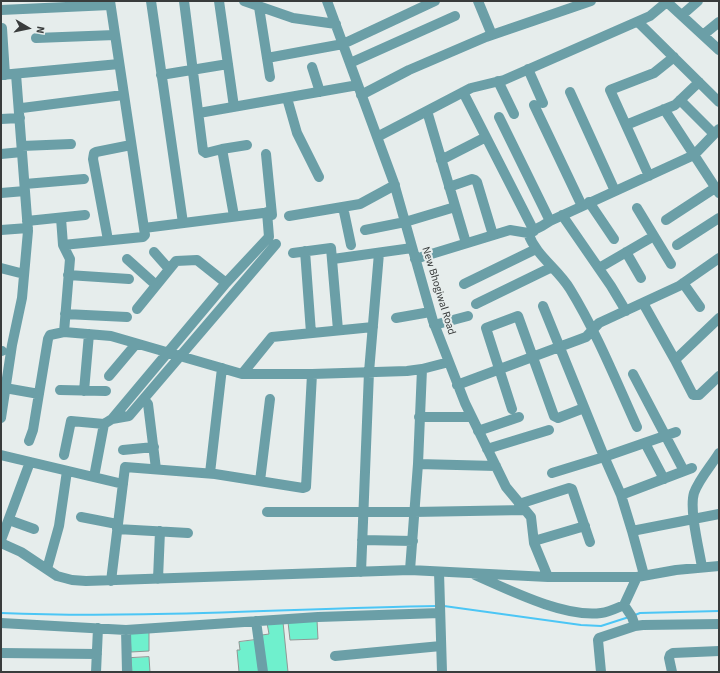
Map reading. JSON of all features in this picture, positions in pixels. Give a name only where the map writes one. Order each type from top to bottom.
[{"type":"street","points":[[151,1],[183,223]]},
{"type":"street","points":[[184,1],[204,152],[247,145]]},
{"type":"street","points":[[219,1],[234,107]]},
{"type":"street","points":[[244,1],[293,18],[336,24]]},
{"type":"street","name":"New Bhogiwal Road","points":[[327,1],[395,185],[434,326],[471,417],[506,487],[531,517],[534,541],[548,577]]},
{"type":"street","points":[[267,58],[343,44],[435,1]]},
{"type":"street","points":[[478,1],[492,35]]},
{"type":"street","points":[[362,95],[409,70],[492,35],[591,1]]},
{"type":"street","points":[[682,15],[698,1]]},
{"type":"street","points":[[377,137],[471,88],[498,81],[638,22],[650,16],[668,2],[719,50]]},
{"type":"street","points":[[1,10],[110,3],[145,235],[143,237],[63,245]]},
{"type":"street","points":[[259,7],[270,76]]},
{"type":"street","points":[[350,63],[455,16]]},
{"type":"street","points":[[638,22],[719,102]]},
{"type":"street","points":[[703,35],[719,22]]},
{"type":"street","points":[[2,28],[3,75],[119,64]]},
{"type":"street","points":[[36,38],[115,35]]},
{"type":"street","points":[[649,176],[610,90],[654,73],[674,57]]},
{"type":"street","points":[[161,75],[228,64]]},
{"type":"street","points":[[312,67],[320,92]]},
{"type":"street","points":[[528,69],[538,104],[586,204],[614,239]]},
{"type":"street","points":[[1,418],[4,386],[22,298],[28,224],[22,149],[21,113],[16,74]]},
{"type":"street","points":[[498,81],[514,114]]},
{"type":"street","points":[[626,125],[675,105],[699,82]]},
{"type":"street","points":[[199,113],[358,85]]},
{"type":"street","points":[[463,92],[531,232],[532,244],[569,288],[593,329],[637,427]]},
{"type":"street","points":[[570,92],[615,191]]},
{"type":"street","points":[[1,119],[21,113],[123,95]]},
{"type":"street","points":[[287,98],[297,133],[319,176]]},
{"type":"street","points":[[415,259],[510,230],[531,232],[550,220],[694,155],[717,133],[680,100]]},
{"type":"street","points":[[664,109],[717,190],[666,220]]},
{"type":"street","points":[[427,111],[466,243]]},
{"type":"street","points":[[499,117],[550,220]]},
{"type":"street","points":[[441,160],[486,137]]},
{"type":"street","points":[[1,154],[22,149],[71,144]]},
{"type":"street","points":[[108,240],[93,159],[94,153],[131,145]]},
{"type":"street","points":[[222,149],[234,216]]},
{"type":"street","points":[[94,477],[108,422],[226,283],[268,237],[270,213],[266,154]]},
{"type":"street","points":[[449,187],[472,179],[477,182],[493,235]]},
{"type":"street","points":[[1,193],[25,188],[84,180]]},
{"type":"street","points":[[289,216],[360,204],[395,185]]},
{"type":"street","points":[[343,207],[351,245]]},
{"type":"street","points":[[365,230],[405,222],[455,207]]},
{"type":"street","points":[[637,208],[671,264]]},
{"type":"street","points":[[144,228],[234,216],[270,213]]},
{"type":"street","points":[[1,230],[61,218],[85,215]]},
{"type":"street","points":[[562,215],[599,268],[626,311]]},
{"type":"street","points":[[61,218],[63,245],[70,259],[64,332]]},
{"type":"street","points":[[677,245],[719,218]]},
{"type":"street","points":[[599,268],[654,236]]},
{"type":"street","points":[[64,455],[70,421],[108,422],[129,416],[276,244]]},
{"type":"street","points":[[293,253],[331,248],[338,330]]},
{"type":"street","points":[[332,259],[412,248]]},
{"type":"street","points":[[464,284],[536,249]]},
{"type":"street","points":[[305,251],[312,333]]},
{"type":"street","points":[[154,252],[169,270]]},
{"type":"street","points":[[626,252],[641,278]]},
{"type":"street","points":[[361,572],[369,372],[379,253]]},
{"type":"street","points":[[457,385],[586,337],[599,323],[683,283],[719,258]]},
{"type":"street","points":[[127,259],[156,285]]},
{"type":"street","points":[[137,309],[176,261],[197,260],[226,283]]},
{"type":"street","points":[[476,304],[552,267]]},
{"type":"street","points":[[1,268],[24,274]]},
{"type":"street","points":[[68,275],[129,279]]},
{"type":"street","points":[[683,283],[700,307]]},
{"type":"street","points":[[643,303],[693,395],[699,395],[719,376]]},
{"type":"street","points":[[472,574],[557,608],[580,613],[602,613],[624,605],[641,576],[632,531],[621,495],[604,457],[543,306]]},
{"type":"street","points":[[396,318],[430,312]]},
{"type":"street","points":[[65,314],[128,317]]},
{"type":"street","points":[[434,326],[468,316]]},
{"type":"street","points":[[512,409],[486,328],[518,316],[556,418],[584,408]]},
{"type":"street","points":[[675,360],[719,318]]},
{"type":"street","points":[[242,374],[272,337],[373,327]]},
{"type":"street","points":[[29,441],[33,430],[48,339],[50,335],[64,332],[111,336],[242,374],[312,374],[422,369],[449,362]]},
{"type":"street","points":[[84,391],[89,334]]},
{"type":"street","points":[[109,376],[136,344]]},
{"type":"street","points":[[210,473],[222,368]]},
{"type":"street","points":[[410,570],[418,464],[422,369]]},
{"type":"street","points":[[110,581],[125,467],[210,473],[303,488],[307,485],[312,374]]},
{"type":"street","points":[[621,495],[688,470],[665,436],[633,374]]},
{"type":"street","points":[[4,386],[39,394]]},
{"type":"street","points":[[60,390],[106,391]]},
{"type":"street","points":[[144,399],[148,404],[156,469]]},
{"type":"street","points":[[260,481],[270,399]]},
{"type":"street","points":[[127,401],[136,408]]},
{"type":"street","points":[[419,417],[471,417]]},
{"type":"street","points":[[478,431],[519,417]]},
{"type":"street","points":[[487,449],[549,430]]},
{"type":"street","points":[[552,473],[676,432]]},
{"type":"street","points":[[645,443],[664,479]]},
{"type":"street","points":[[123,450],[154,447]]},
{"type":"street","points":[[702,567],[694,519],[693,499],[694,493],[700,482],[719,453]]},
{"type":"street","points":[[1,455],[123,484]]},
{"type":"street","points":[[30,462],[1,541],[21,552],[57,576],[72,580],[110,581],[410,570],[548,577],[641,576],[719,566]]},
{"type":"street","points":[[418,464],[496,466]]},
{"type":"street","points":[[47,569],[59,526],[67,471]]},
{"type":"street","points":[[266,512],[414,512],[522,507],[569,488],[572,489],[590,542]]},
{"type":"street","points":[[632,531],[719,514]]},
{"type":"street","points":[[81,517],[117,527],[188,533]]},
{"type":"street","points":[[9,520],[34,528]]},
{"type":"street","points":[[534,541],[585,526]]},
{"type":"street","points":[[158,579],[160,531]]},
{"type":"street","points":[[362,540],[412,541]]},
{"type":"street","points":[[439,572],[442,672]]},
{"type":"street","points":[[624,605],[632,617],[635,626]]},
{"type":"street","points":[[1,624],[126,630],[440,608]]},
{"type":"street","points":[[256,621],[263,672]]},
{"type":"street","points":[[602,672],[599,638],[635,626],[719,624]]},
{"type":"street","points":[[96,672],[98,628]]},
{"type":"street","points":[[126,630],[127,672]]},
{"type":"street","points":[[335,656],[441,646]]},
{"type":"street","points":[[672,672],[669,658],[670,654],[719,651]]},
{"type":"street","points":[[1,652],[97,654]]},
{"type":"building","points":[[317,620],[318,639],[290,640],[288,622]]},
{"type":"building","points":[[283,622],[288,672],[266,672],[262,635],[269,634],[267,623]]},
{"type":"building","points":[[149,632],[149,651],[131,652],[130,633]]},
{"type":"building","points":[[255,640],[259,672],[239,672],[237,650],[240,650],[239,642]]},
{"type":"building","points":[[149,657],[150,672],[132,672],[131,658]]},
{"type":"waterway","points":[[1,613],[110,615],[438,606]]},
{"type":"waterway","points":[[444,606],[581,625],[601,626],[629,617]]},
{"type":"waterway","points":[[635,615],[640,613],[719,611]]}]
